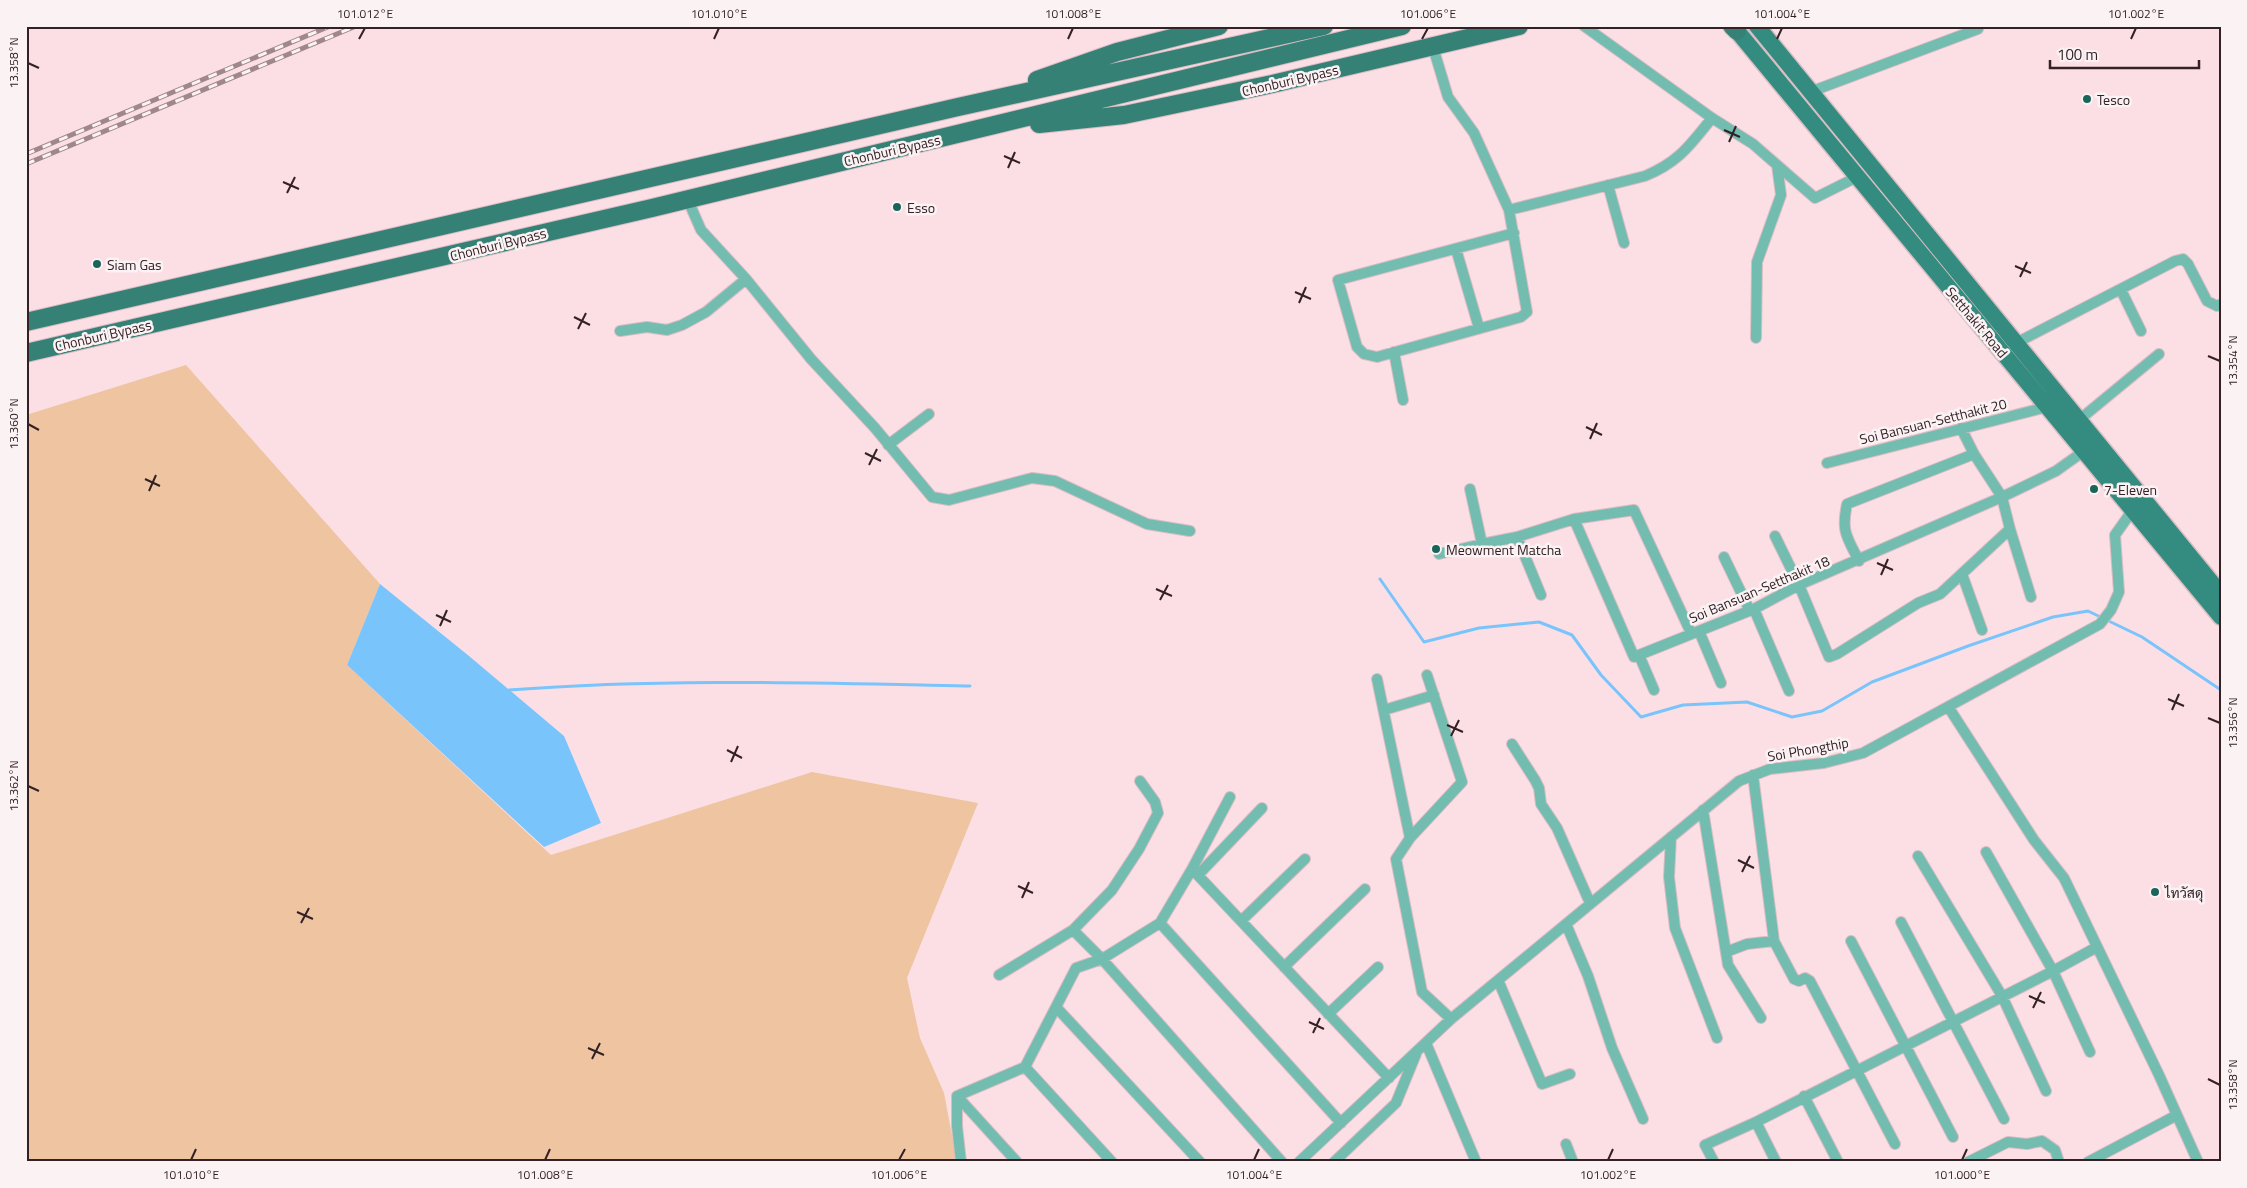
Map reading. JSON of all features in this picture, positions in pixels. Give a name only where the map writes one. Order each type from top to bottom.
[{"type":"highway","name":"Chonburi Bypass","points":[[958,107],[1117,52],[1218,26]]},
{"type":"highway","name":"Chonburi Bypass","points":[[26,322],[958,107],[1324,26]]},
{"type":"highway","name":"Chonburi Bypass","points":[[26,353],[969,132],[1402,26]]},
{"type":"highway","name":"Chonburi Bypass","points":[[969,132],[1124,115],[1272,84],[1520,26]]},
{"type":"main road","name":"Setthakit Road","points":[[1757,26],[2221,594]]},
{"type":"main road","name":"Setthakit Road","points":[[1734,28],[2221,617]]},
{"type":"main road","points":[[1928,264],[1942,252]]},
{"type":"street","points":[[1584,26],[1712,118],[1752,144],[1815,198],[1857,177]]},
{"type":"street","points":[[1810,92],[1978,29]]},
{"type":"street","points":[[1433,46],[1448,97],[1474,133],[1509,210],[1514,233],[1527,312],[1522,317],[1377,357],[1369,356],[1357,347],[1338,280],[1514,233]]},
{"type":"street","points":[[1509,210],[1608,186],[1645,176],[1665,168],[1681,156],[1712,118]]},
{"type":"street","points":[[1756,338],[1757,262],[1782,195],[1777,165]]},
{"type":"street","points":[[1608,186],[1624,243]]},
{"type":"street","points":[[687,198],[701,230],[746,279],[810,358],[932,497],[949,500],[1032,478],[1055,481],[1147,524],[1190,532]]},
{"type":"street","points":[[1456,249],[1479,328]]},
{"type":"street","points":[[2016,343],[2175,261],[2183,259],[2188,264],[2207,302],[2217,306],[2221,304]]},
{"type":"street","points":[[620,331],[647,327],[667,330],[682,325],[706,312],[746,279]]},
{"type":"street","points":[[2121,290],[2141,331]]},
{"type":"street","points":[[1394,352],[1403,400]]},
{"type":"street","points":[[2079,420],[2160,354]]},
{"type":"street","name":"Soi Bansuan-Setthakit 20","points":[[1827,463],[2046,407]]},
{"type":"street","points":[[888,445],[929,414]]},
{"type":"street","points":[[1961,428],[1974,454],[2002,497],[2031,597]]},
{"type":"street","name":"Soi Bansuan-Setthakit 18","points":[[1639,655],[1752,610],[1799,585],[1859,561],[2002,497],[2056,471],[2084,451]]},
{"type":"street","points":[[1859,561],[1844,532],[1847,504],[1974,454]]},
{"type":"street","points":[[1470,489],[1482,544]]},
{"type":"street","points":[[1439,554],[1517,537],[1574,520],[1634,510],[1722,683]]},
{"type":"street","name":"Soi Phongthip","points":[[1300,1162],[1450,1019],[1739,781],[1770,768],[1824,763],[1863,753],[1949,708],[2100,624],[2111,610],[2119,592],[2115,535],[2132,511]]},
{"type":"street","points":[[1574,520],[1634,657],[1639,655],[1654,690]]},
{"type":"street","points":[[1775,536],[1799,585],[1829,657],[1837,654],[1918,603],[1940,594],[2010,528]]},
{"type":"street","points":[[1517,537],[1541,595]]},
{"type":"street","points":[[1724,557],[1752,610],[1789,691]]},
{"type":"street","points":[[1962,574],[1982,630]]},
{"type":"street","points":[[1427,674],[1462,782],[1410,838],[1396,859],[1422,992],[1450,1019]]},
{"type":"street","points":[[1377,679],[1410,838]]},
{"type":"street","points":[[1384,710],[1434,695]]},
{"type":"street","points":[[1949,708],[2034,840],[2064,878],[2198,1162]]},
{"type":"street","points":[[1512,744],[1539,788],[1541,804],[1557,828],[1590,903]]},
{"type":"street","points":[[1753,775],[1774,942],[1794,979],[1798,981],[1805,978],[1810,980],[1895,1144]]},
{"type":"street","points":[[1000,975],[1073,930],[1112,890],[1139,849],[1158,813],[1154,802],[1140,781]]},
{"type":"street","points":[[957,1096],[1025,1067],[1076,968],[1102,959],[1160,923],[1195,872],[1230,797]]},
{"type":"street","points":[[1195,872],[1262,808]]},
{"type":"street","points":[[1703,810],[1728,965],[1761,1018]]},
{"type":"street","points":[[1671,837],[1669,876],[1675,928],[1717,1038]]},
{"type":"street","points":[[1986,852],[2053,971],[2090,1052]]},
{"type":"street","points":[[1918,856],[2002,996],[2046,1091]]},
{"type":"street","points":[[1241,921],[1305,859]]},
{"type":"street","points":[[1195,872],[1389,1078]]},
{"type":"street","points":[[1284,967],[1365,889]]},
{"type":"street","points":[[1901,922],[2004,1119]]},
{"type":"street","points":[[1160,923],[1341,1123]]},
{"type":"street","points":[[1566,924],[1588,976],[1612,1048],[1643,1119]]},
{"type":"street","points":[[1073,930],[1102,959],[1282,1162]]},
{"type":"street","points":[[1851,941],[1953,1136]]},
{"type":"street","points":[[1726,952],[1747,944],[1774,942]]},
{"type":"street","points":[[1714,1162],[1705,1145],[1756,1122],[2097,947]]},
{"type":"street","points":[[1328,1014],[1378,967]]},
{"type":"street","points":[[1498,980],[1542,1084],[1570,1074]]},
{"type":"street","points":[[1056,1007],[1200,1162]]},
{"type":"street","points":[[1426,1043],[1476,1162]]},
{"type":"street","points":[[1334,1162],[1396,1103],[1417,1051]]},
{"type":"street","points":[[1025,1067],[1112,1162]]},
{"type":"street","points":[[957,1096],[1015,1161]]},
{"type":"street","points":[[957,1096],[957,1126],[961,1162]]},
{"type":"street","points":[[1804,1096],[1838,1162]]},
{"type":"street","points":[[2088,1162],[2177,1115]]},
{"type":"street","points":[[1756,1122],[1776,1162]]},
{"type":"street","points":[[1968,1162],[2008,1142],[2027,1144],[2042,1141],[2055,1150],[2059,1162]]},
{"type":"street","points":[[1566,1144],[1573,1162]]},
{"type":"shaded area","points":[[186,365],[380,584],[347,665],[551,855],[812,772],[978,803],[907,978],[920,1038],[944,1093],[957,1162],[26,1162],[26,415]]},
{"type":"water","points":[[380,584],[564,736],[601,823],[544,847],[347,665]]},
{"type":"waterway","points":[[1380,579],[1424,642],[1479,628],[1539,622],[1572,635],[1601,675],[1641,717],[1683,705],[1747,702],[1792,717],[1822,711],[1872,682],[2053,617],[2088,611],[2142,637],[2221,690]]},
{"type":"waterway","points":[[509,690],[567,686],[682,683],[970,686]]},
{"type":"railway","points":[[26,154],[330,26]]},
{"type":"railway","points":[[26,164],[356,26]]},
{"type":"place","name":"Tesco","points":[[2087,99]]},
{"type":"place","name":"Esso","points":[[897,207]]},
{"type":"place","name":"Siam Gas","points":[[97,264]]},
{"type":"place","name":"7-Eleven","points":[[2094,489]]},
{"type":"place","name":"Meowment Matcha","points":[[1436,549]]},
{"type":"place","name":"ไทวัสดุ","points":[[2155,892]]}]
